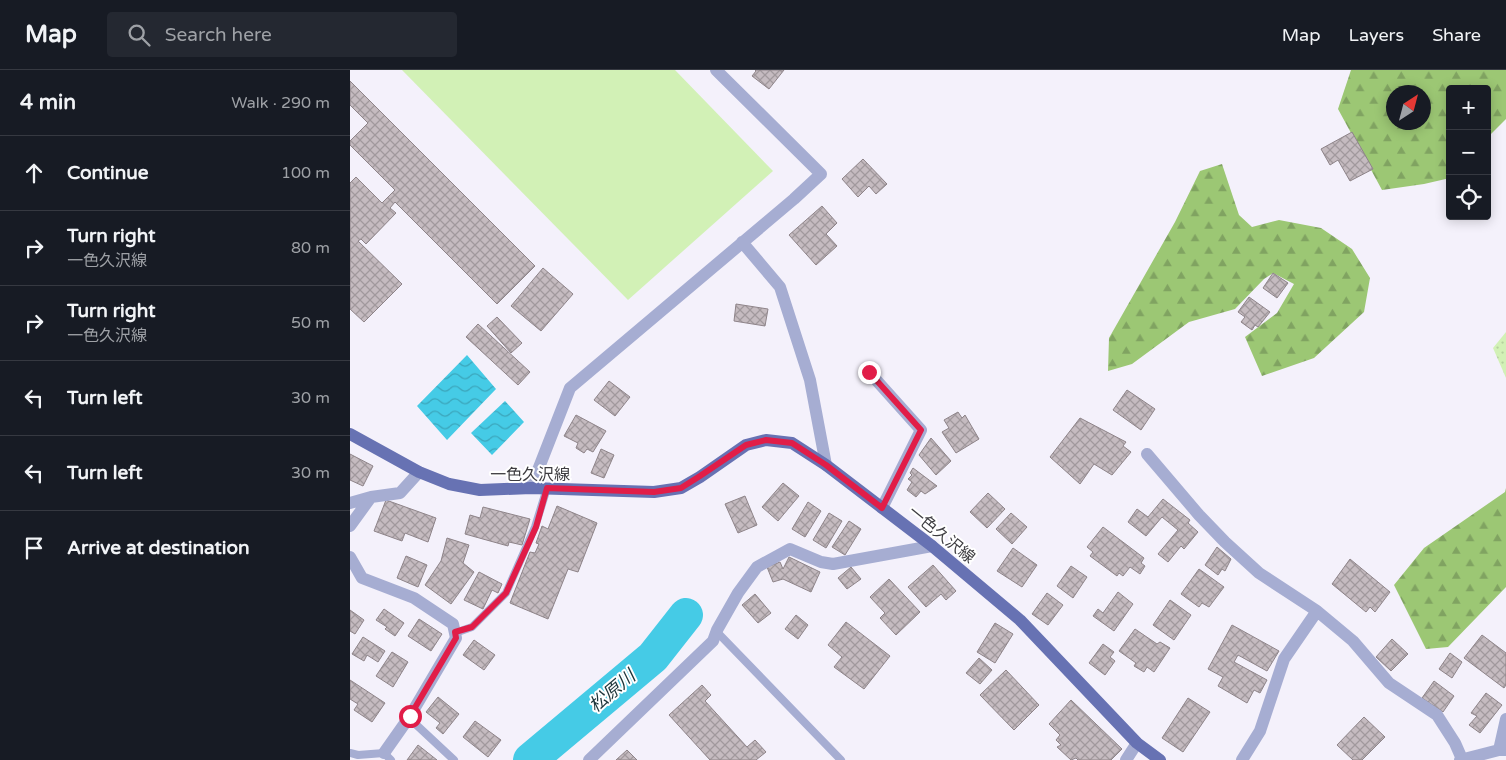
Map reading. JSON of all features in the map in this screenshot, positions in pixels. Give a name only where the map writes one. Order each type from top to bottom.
[{"type":"main road","name":"一色久沢線","points":[[350,434],[419,472],[449,484],[480,490],[547,488],[654,492],[681,488],[746,445],[766,440],[792,443],[826,465],[932,546],[1020,620],[1138,743],[1160,760]]},
{"type":"street","points":[[531,488],[570,388],[794,199],[821,174],[716,70]]},
{"type":"street","points":[[742,242],[780,287],[810,380],[826,465]]},
{"type":"street","points":[[869,372],[921,430],[882,508]]},
{"type":"street","points":[[1147,454],[1224,542],[1259,573],[1317,611],[1353,641],[1389,683],[1437,715],[1455,744],[1461,760],[1502,750],[1506,719]]},
{"type":"street","points":[[350,503],[371,497],[400,493],[419,472]]},
{"type":"street","points":[[350,526],[371,497]]},
{"type":"street","points":[[589,760],[713,642],[716,632],[738,593],[756,567],[790,549],[821,562],[833,564],[932,546]]},
{"type":"street","points":[[350,557],[362,578],[414,598],[453,624],[455,632],[456,638],[387,756]]},
{"type":"street","points":[[1242,760],[1260,731],[1284,659],[1317,611]]},
{"type":"street","points":[[1126,760],[1138,743]]},
{"type":"lane","points":[[455,632],[472,627],[506,593],[536,527],[547,488]]},
{"type":"lane","points":[[716,632],[841,760]]},
{"type":"lane","points":[[409,718],[454,760]]},
{"type":"lane","points":[[350,753],[387,756]]},
{"type":"green space","points":[[402,70],[675,70],[773,171],[628,300]]},
{"type":"green space","points":[[1351,70],[1506,70],[1506,119],[1491,134],[1491,85],[1446,85],[1446,179],[1382,190],[1338,109]]},
{"type":"green space","points":[[1222,164],[1239,215],[1252,227],[1279,220],[1321,228],[1352,249],[1370,278],[1364,312],[1314,358],[1262,376],[1245,337],[1277,313],[1294,284],[1273,273],[1264,279],[1235,309],[1189,322],[1132,364],[1108,371],[1109,338],[1175,222],[1200,171]]},
{"type":"green space","points":[[1506,332],[1506,378],[1493,348]]},
{"type":"green space","points":[[1506,488],[1506,587],[1448,647],[1426,649],[1394,585],[1424,548],[1505,492]]},
{"type":"water","points":[[467,355],[496,389],[447,440],[417,406]]},
{"type":"water","points":[[505,401],[524,422],[492,455],[471,433]]},
{"type":"building","points":[[755,70],[784,70],[769,89],[752,76]]},
{"type":"building","points":[[350,81],[535,266],[497,304],[395,202],[390,208],[396,213],[366,244],[361,239],[358,241],[402,284],[364,322],[350,309],[350,183],[356,177],[382,203],[395,190],[350,145],[350,141],[368,123],[350,105]]},
{"type":"building","points":[[1352,132],[1373,169],[1350,181],[1338,160],[1330,165],[1321,149]]},
{"type":"building","points":[[863,159],[887,184],[876,194],[869,186],[858,197],[842,179]]},
{"type":"building","points":[[822,206],[837,223],[826,234],[837,246],[816,265],[789,235]]},
{"type":"building","points":[[543,268],[573,294],[541,331],[511,306]]},
{"type":"building","points":[[1273,273],[1288,283],[1277,298],[1263,288]]},
{"type":"building","points":[[1249,297],[1270,312],[1258,327],[1255,325],[1252,330],[1241,322],[1245,317],[1238,312]]},
{"type":"building","points":[[736,304],[768,309],[765,326],[734,321]]},
{"type":"building","points":[[497,317],[522,343],[511,353],[487,326]]},
{"type":"building","points":[[478,324],[530,372],[518,385],[466,337]]},
{"type":"building","points":[[609,381],[630,397],[615,416],[594,400]]},
{"type":"building","points":[[1127,390],[1155,409],[1141,430],[1113,410]]},
{"type":"building","points":[[958,412],[962,418],[965,415],[979,439],[956,453],[942,432],[949,428],[944,420]]},
{"type":"building","points":[[576,415],[606,431],[593,452],[587,449],[584,453],[576,448],[578,443],[564,436]]},
{"type":"building","points":[[1080,418],[1126,442],[1123,446],[1131,452],[1112,475],[1094,464],[1080,484],[1050,457]]},
{"type":"building","points":[[931,438],[951,461],[936,475],[919,455]]},
{"type":"building","points":[[601,449],[614,455],[604,478],[591,473]]},
{"type":"building","points":[[350,454],[373,466],[363,486],[350,480]]},
{"type":"building","points":[[913,468],[937,486],[925,494],[921,491],[916,497],[907,490],[912,482],[908,479],[912,475],[910,473]]},
{"type":"building","points":[[783,483],[799,496],[778,521],[762,507]]},
{"type":"building","points":[[988,493],[1005,509],[987,528],[970,512]]},
{"type":"building","points":[[745,496],[757,525],[738,533],[725,504]]},
{"type":"building","points":[[1163,499],[1190,520],[1188,523],[1198,532],[1184,549],[1181,546],[1168,562],[1158,554],[1178,530],[1162,517],[1146,536],[1128,522],[1137,509],[1148,517]]},
{"type":"building","points":[[386,500],[436,518],[428,542],[405,533],[402,541],[374,531]]},
{"type":"building","points":[[808,502],[821,511],[805,537],[792,529]]},
{"type":"building","points":[[557,506],[597,523],[578,572],[568,569],[548,619],[510,603],[530,552],[535,553],[539,544],[536,543],[542,526],[548,529]]},
{"type":"building","points":[[483,507],[530,519],[522,545],[509,542],[508,546],[465,534],[470,515],[480,518]]},
{"type":"building","points":[[829,513],[842,521],[826,548],[813,540]]},
{"type":"building","points":[[1011,513],[1027,527],[1012,544],[996,529]]},
{"type":"building","points":[[849,521],[861,529],[845,555],[832,547]]},
{"type":"building","points":[[1103,527],[1144,558],[1141,563],[1145,566],[1140,574],[1130,567],[1123,576],[1119,573],[1117,576],[1090,556],[1093,552],[1087,547]]},
{"type":"building","points":[[447,538],[469,545],[463,563],[474,572],[451,604],[425,585],[441,561]]},
{"type":"building","points":[[1217,547],[1231,559],[1225,571],[1222,569],[1218,575],[1205,565]]},
{"type":"building","points":[[1013,548],[1037,565],[1022,587],[997,571]]},
{"type":"building","points":[[406,556],[427,565],[418,587],[397,578]]},
{"type":"building","points":[[789,557],[820,572],[811,592],[783,579],[773,582],[767,567],[780,562],[783,569]]},
{"type":"building","points":[[1350,559],[1390,592],[1375,612],[1370,607],[1366,612],[1332,584]]},
{"type":"building","points":[[933,565],[956,591],[946,600],[941,594],[926,607],[908,587]]},
{"type":"building","points":[[1071,566],[1087,577],[1073,598],[1057,586]]},
{"type":"building","points":[[851,567],[861,579],[847,589],[838,578]]},
{"type":"building","points":[[1199,569],[1224,587],[1209,607],[1202,603],[1199,607],[1181,594]]},
{"type":"building","points":[[479,572],[502,584],[498,593],[492,590],[483,609],[464,600]]},
{"type":"building","points":[[889,579],[920,612],[896,635],[880,618],[885,613],[870,597]]},
{"type":"building","points":[[1118,592],[1133,604],[1114,631],[1093,616],[1098,609],[1103,613]]},
{"type":"building","points":[[1047,593],[1063,605],[1048,625],[1032,614]]},
{"type":"building","points":[[755,594],[771,613],[758,623],[742,605]]},
{"type":"building","points":[[1170,600],[1191,615],[1174,640],[1153,625]]},
{"type":"building","points":[[384,609],[404,623],[395,636],[385,629],[387,627],[376,620]]},
{"type":"building","points":[[350,610],[364,620],[355,634],[350,631]]},
{"type":"building","points":[[796,615],[808,625],[798,639],[785,629]]},
{"type":"building","points":[[419,619],[442,634],[431,651],[408,636]]},
{"type":"building","points":[[846,622],[890,656],[864,689],[834,667],[842,657],[828,645]]},
{"type":"building","points":[[995,623],[1013,634],[995,663],[977,652]]},
{"type":"building","points":[[1232,625],[1279,651],[1267,671],[1238,655],[1234,662],[1267,680],[1260,693],[1254,690],[1247,703],[1218,686],[1223,677],[1208,669]]},
{"type":"building","points":[[1135,629],[1157,644],[1160,642],[1170,648],[1154,672],[1147,667],[1144,672],[1134,666],[1136,663],[1119,651]]},
{"type":"building","points":[[1482,635],[1506,653],[1506,685],[1504,688],[1464,658]]},
{"type":"building","points":[[363,637],[385,651],[378,662],[367,655],[364,661],[352,654]]},
{"type":"building","points":[[1392,639],[1408,654],[1391,671],[1376,657]]},
{"type":"building","points":[[474,640],[495,655],[484,670],[463,655]]},
{"type":"building","points":[[1103,644],[1114,652],[1110,657],[1115,661],[1105,675],[1089,663]]},
{"type":"building","points":[[392,652],[408,662],[393,687],[376,676]]},
{"type":"building","points":[[1450,653],[1462,662],[1452,678],[1439,669]]},
{"type":"building","points":[[979,658],[992,670],[980,684],[966,673]]},
{"type":"building","points":[[1006,670],[1039,705],[1014,730],[980,695]]},
{"type":"building","points":[[350,680],[385,703],[372,722],[354,710],[358,704],[350,699]]},
{"type":"building","points":[[1434,681],[1454,696],[1443,712],[1422,698]]},
{"type":"building","points":[[702,685],[711,695],[705,701],[747,747],[755,740],[766,752],[756,760],[710,760],[669,715]]},
{"type":"building","points":[[1486,693],[1502,705],[1480,733],[1469,725],[1477,716],[1471,713]]},
{"type":"building","points":[[438,697],[459,714],[443,734],[436,728],[440,723],[426,712]]},
{"type":"building","points":[[1188,698],[1210,712],[1183,752],[1162,738]]},
{"type":"building","points":[[1071,700],[1122,749],[1111,760],[1078,760],[1076,758],[1071,760],[1057,747],[1061,745],[1056,740],[1060,735],[1049,724]]},
{"type":"building","points":[[1364,717],[1385,737],[1362,760],[1353,760],[1337,745]]},
{"type":"building","points":[[475,721],[501,740],[488,757],[463,737]]},
{"type":"building","points":[[418,745],[437,760],[407,760]]},
{"type":"building","points":[[627,750],[637,760],[616,760]]},
{"type":"waterway","name":"松原川","points":[[530,760],[653,657],[686,615]]},
{"type":"route","points":[[410,716],[456,638],[455,632],[472,627],[506,593],[536,527],[547,488],[654,492],[681,488],[746,445],[766,440],[792,443],[826,465],[882,508],[921,430],[869,372]]}]
